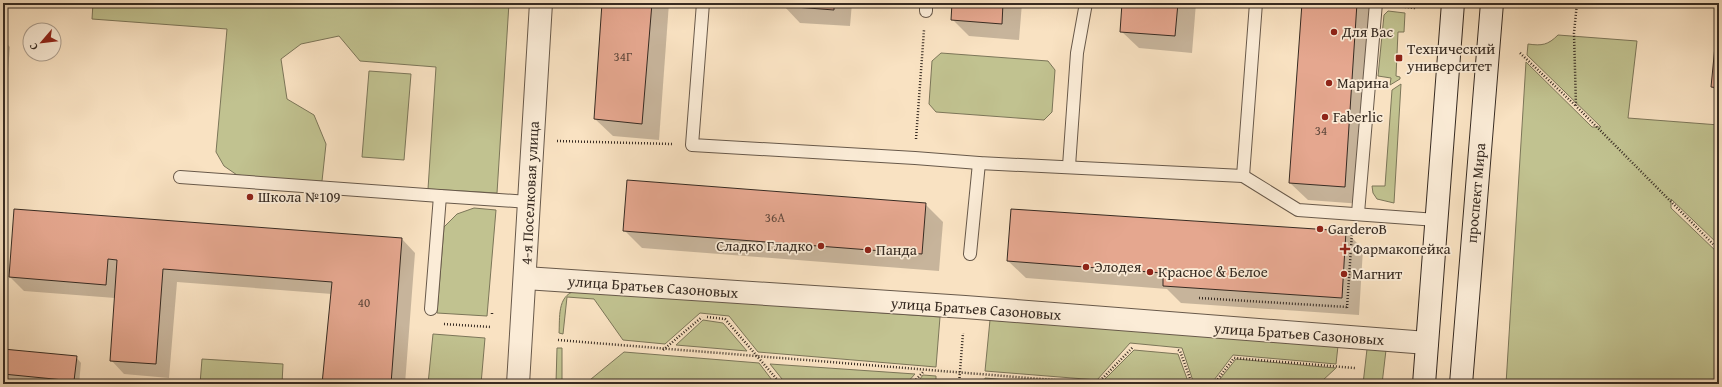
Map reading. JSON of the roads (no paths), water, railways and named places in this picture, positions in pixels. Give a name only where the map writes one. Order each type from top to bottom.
[{"type":"street","name":"4-я Поселковая улица","points":[[518,384],[541,3]]},
{"type":"street","points":[[1424,384],[1453,3]]},
{"type":"street","name":"проспект Мира","points":[[1461,384],[1492,3]]},
{"type":"street","name":"улица Братьев Сазоновых","points":[[525,278],[965,307],[1358,339],[1427,343]]},
{"type":"lane","points":[[703,3],[692,145],[979,163],[1069,166],[1243,176],[1298,210],[1358,213],[1437,220]]},
{"type":"lane","points":[[1069,166],[1077,53],[1086,3]]},
{"type":"lane","points":[[1243,176],[1256,3]]},
{"type":"lane","points":[[1358,213],[1376,3]]},
{"type":"lane","points":[[970,254],[979,163]]},
{"type":"lane","points":[[180,178],[529,202]]},
{"type":"lane","points":[[431,309],[440,196]]},
{"type":"place","name":"Для Вас","points":[[1334,32]]},
{"type":"place","name":"Технический университет","points":[[1399,58]]},
{"type":"place","name":"Марина","points":[[1329,83]]},
{"type":"place","name":"Faberlic","points":[[1325,117]]},
{"type":"place","name":"Школа №109","points":[[250,197]]},
{"type":"place","name":"GarderoB","points":[[1320,229]]},
{"type":"place","name":"Сладко Гладко","points":[[821,246]]},
{"type":"place","name":"Фармакопейка","points":[[1345,249]]},
{"type":"place","name":"Панда","points":[[868,250]]},
{"type":"place","name":"Элодея","points":[[1086,267]]},
{"type":"place","name":"Красное & Белое","points":[[1150,272]]},
{"type":"place","name":"Магнит","points":[[1344,274]]}]
